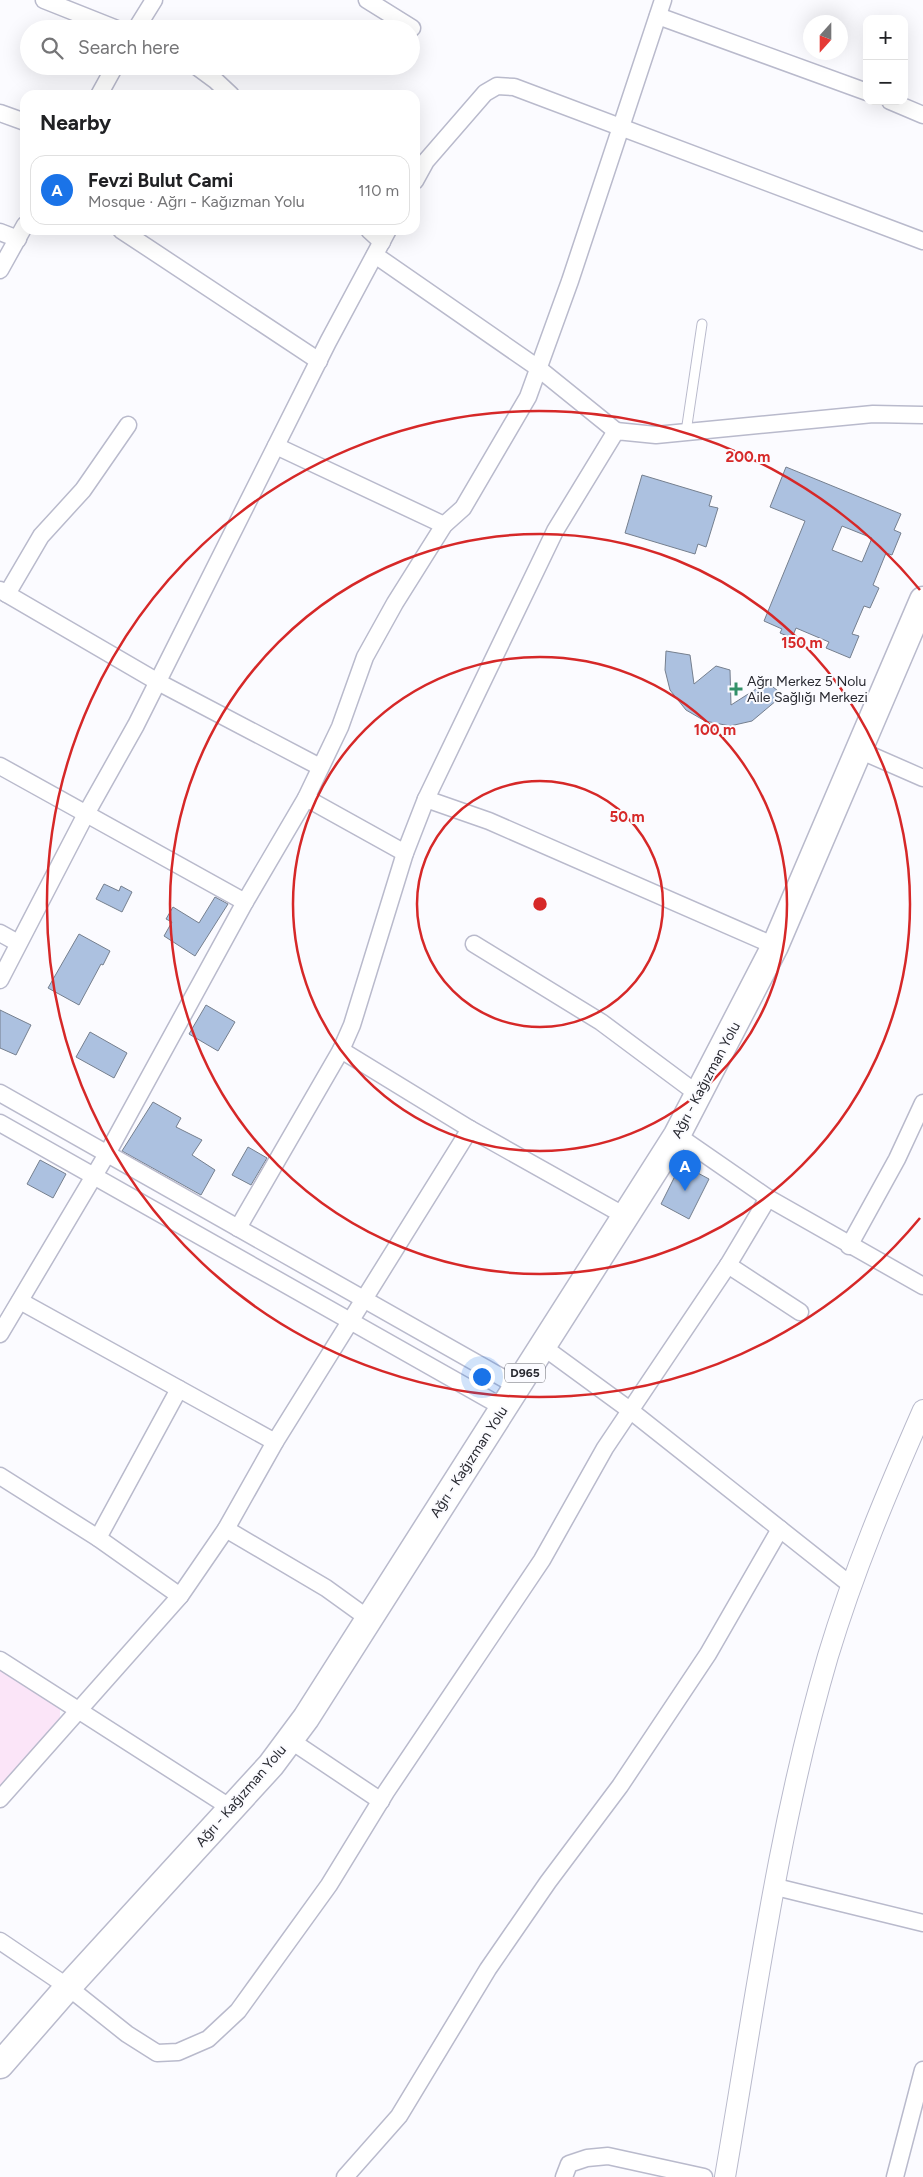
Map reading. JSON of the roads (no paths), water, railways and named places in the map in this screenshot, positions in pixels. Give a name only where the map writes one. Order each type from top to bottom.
[{"type":"main road","name":"Ağrı - Kağızman Yolu","points":[[0,2065],[68,1987],[271,1765],[290,1740],[677,1135],[775,946],[923,600]]},
{"type":"street","points":[[44,0],[94,20]]},
{"type":"street","points":[[142,20],[154,0]]},
{"type":"street","points":[[366,0],[399,20]]},
{"type":"street","points":[[0,1334],[107,1154],[244,902],[306,798],[340,727],[365,658],[444,524],[463,508],[528,397],[663,0]]},
{"type":"street","points":[[658,16],[863,91]]},
{"type":"street","points":[[102,90],[110,75]]},
{"type":"street","points":[[208,75],[226,90]]},
{"type":"street","points":[[420,172],[426,161],[456,124],[485,93],[496,86],[514,87],[923,241]]},
{"type":"street","points":[[899,105],[923,115]]},
{"type":"street","points":[[0,113],[20,120]]},
{"type":"street","points":[[0,232],[20,232]]},
{"type":"street","points":[[0,270],[20,234]]},
{"type":"street","points":[[129,235],[319,361]]},
{"type":"street","points":[[0,980],[86,814],[136,725],[381,242],[616,431],[656,435],[873,414],[923,415]]},
{"type":"street","points":[[128,425],[83,490],[41,536],[4,592],[158,682],[320,767]]},
{"type":"street","points":[[238,1228],[341,1050],[352,1025],[405,853],[426,798],[555,531],[616,431]]},
{"type":"street","points":[[276,446],[444,524]]},
{"type":"street","points":[[859,750],[923,778]]},
{"type":"street","points":[[0,766],[244,902]]},
{"type":"street","points":[[306,798],[405,853]]},
{"type":"street","points":[[426,798],[489,821],[775,946]]},
{"type":"street","points":[[0,933],[18,943]]},
{"type":"street","points":[[474,944],[601,1022],[699,1094]]},
{"type":"street","points":[[341,1050],[470,1129],[625,1216]]},
{"type":"street","points":[[0,1093],[366,1300],[511,1397]]},
{"type":"street","points":[[849,1246],[897,1158],[923,1103]]},
{"type":"street","points":[[0,1123],[351,1321],[511,1397]]},
{"type":"street","points":[[0,1799],[180,1596],[226,1529],[275,1442],[366,1300],[470,1129]]},
{"type":"street","points":[[677,1135],[768,1198],[849,1246],[923,1286]]},
{"type":"street","points":[[0,1941],[68,1987],[127,2034],[157,2053],[178,2052],[208,2039],[238,2011],[329,1885],[381,1801],[542,1560],[605,1448],[632,1411],[655,1371],[728,1265],[768,1198]]},
{"type":"street","points":[[728,1265],[800,1312]]},
{"type":"street","points":[[20,1301],[275,1442]]},
{"type":"street","points":[[542,1346],[632,1411],[852,1586]]},
{"type":"street","points":[[98,1538],[179,1389]]},
{"type":"street","points":[[725,2177],[776,1887],[798,1774],[828,1657],[873,1524],[923,1410]]},
{"type":"street","points":[[0,1476],[98,1538],[180,1596]]},
{"type":"street","points":[[226,1529],[326,1588],[369,1619]]},
{"type":"street","points":[[345,2177],[399,2116],[488,1969],[548,1882],[620,1786],[708,1654],[780,1530]]},
{"type":"street","points":[[0,1660],[231,1808]]},
{"type":"street","points":[[290,1740],[381,1801]]},
{"type":"street","points":[[776,1887],[923,1923]]},
{"type":"street","points":[[895,2177],[923,2071]]},
{"type":"street","points":[[564,2177],[569,2164],[587,2158],[608,2156],[704,2177]]},
{"type":"lane","points":[[686,432],[702,324]]},
{"type":"place","name":"Ağrı Merkez 5 Nolu Aile Sağlığı Merkezi","points":[[736,689]]},
{"type":"place","name":"Fevzi Bulut Cami","points":[[685,1191]]}]
